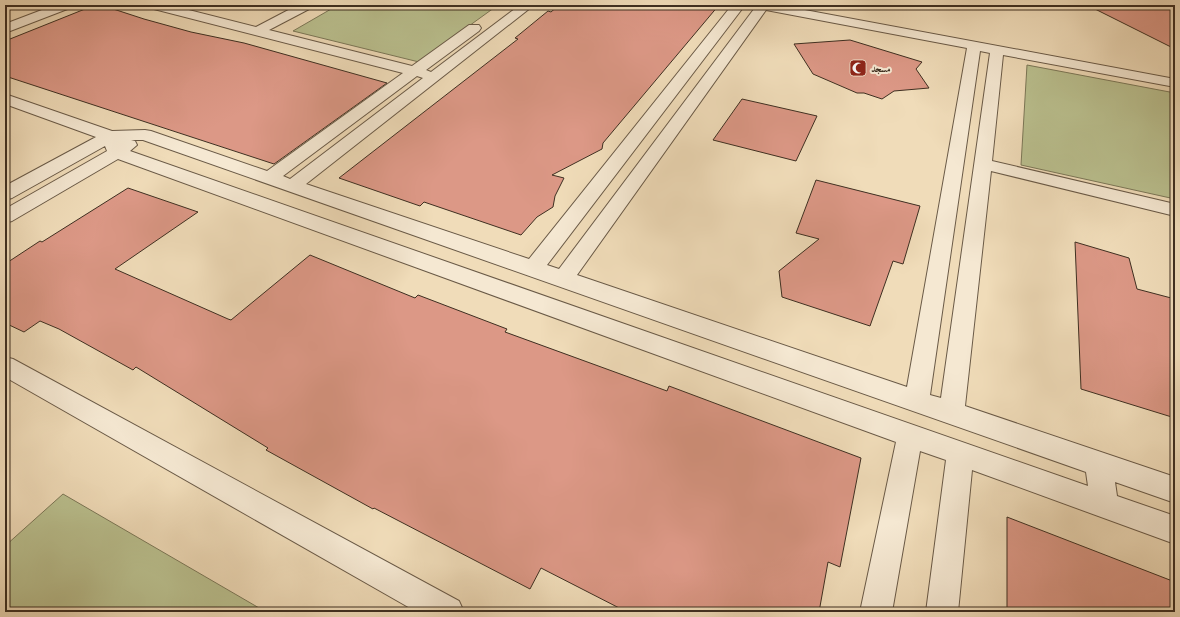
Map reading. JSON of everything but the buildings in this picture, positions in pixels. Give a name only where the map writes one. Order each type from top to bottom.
[{"type":"street","points":[[5,29],[66,5]]},
{"type":"street","points":[[154,5],[239,26],[255,25],[307,5]]},
{"type":"street","points":[[269,178],[506,5]]},
{"type":"street","points":[[292,186],[528,5]]},
{"type":"street","points":[[533,269],[740,5]]},
{"type":"street","points":[[813,5],[1175,72]]},
{"type":"street","points":[[563,279],[764,6],[1175,83]]},
{"type":"street","points":[[255,25],[435,76]]},
{"type":"street","points":[[917,401],[974,45]]},
{"type":"street","points":[[952,413],[997,50]]},
{"type":"street","points":[[5,99],[113,144],[910,435],[1175,530]]},
{"type":"street","points":[[5,194],[113,144],[145,135],[1175,490]]},
{"type":"street","points":[[5,216],[113,144]]},
{"type":"street","points":[[983,164],[1175,210]]},
{"type":"street","points":[[5,366],[448,612]]},
{"type":"street","points":[[876,612],[910,435]]},
{"type":"street","points":[[942,612],[960,453]]},
{"type":"street","points":[[1099,464],[1104,505]]},
{"type":"green space","points":[[338,5],[498,5],[419,62],[293,31]]},
{"type":"green space","points":[[1027,65],[1175,93],[1175,199],[1021,165]]},
{"type":"green space","points":[[63,494],[266,612],[5,612],[5,546]]},
{"type":"place","name":"مسجد","points":[[858,68]]}]
